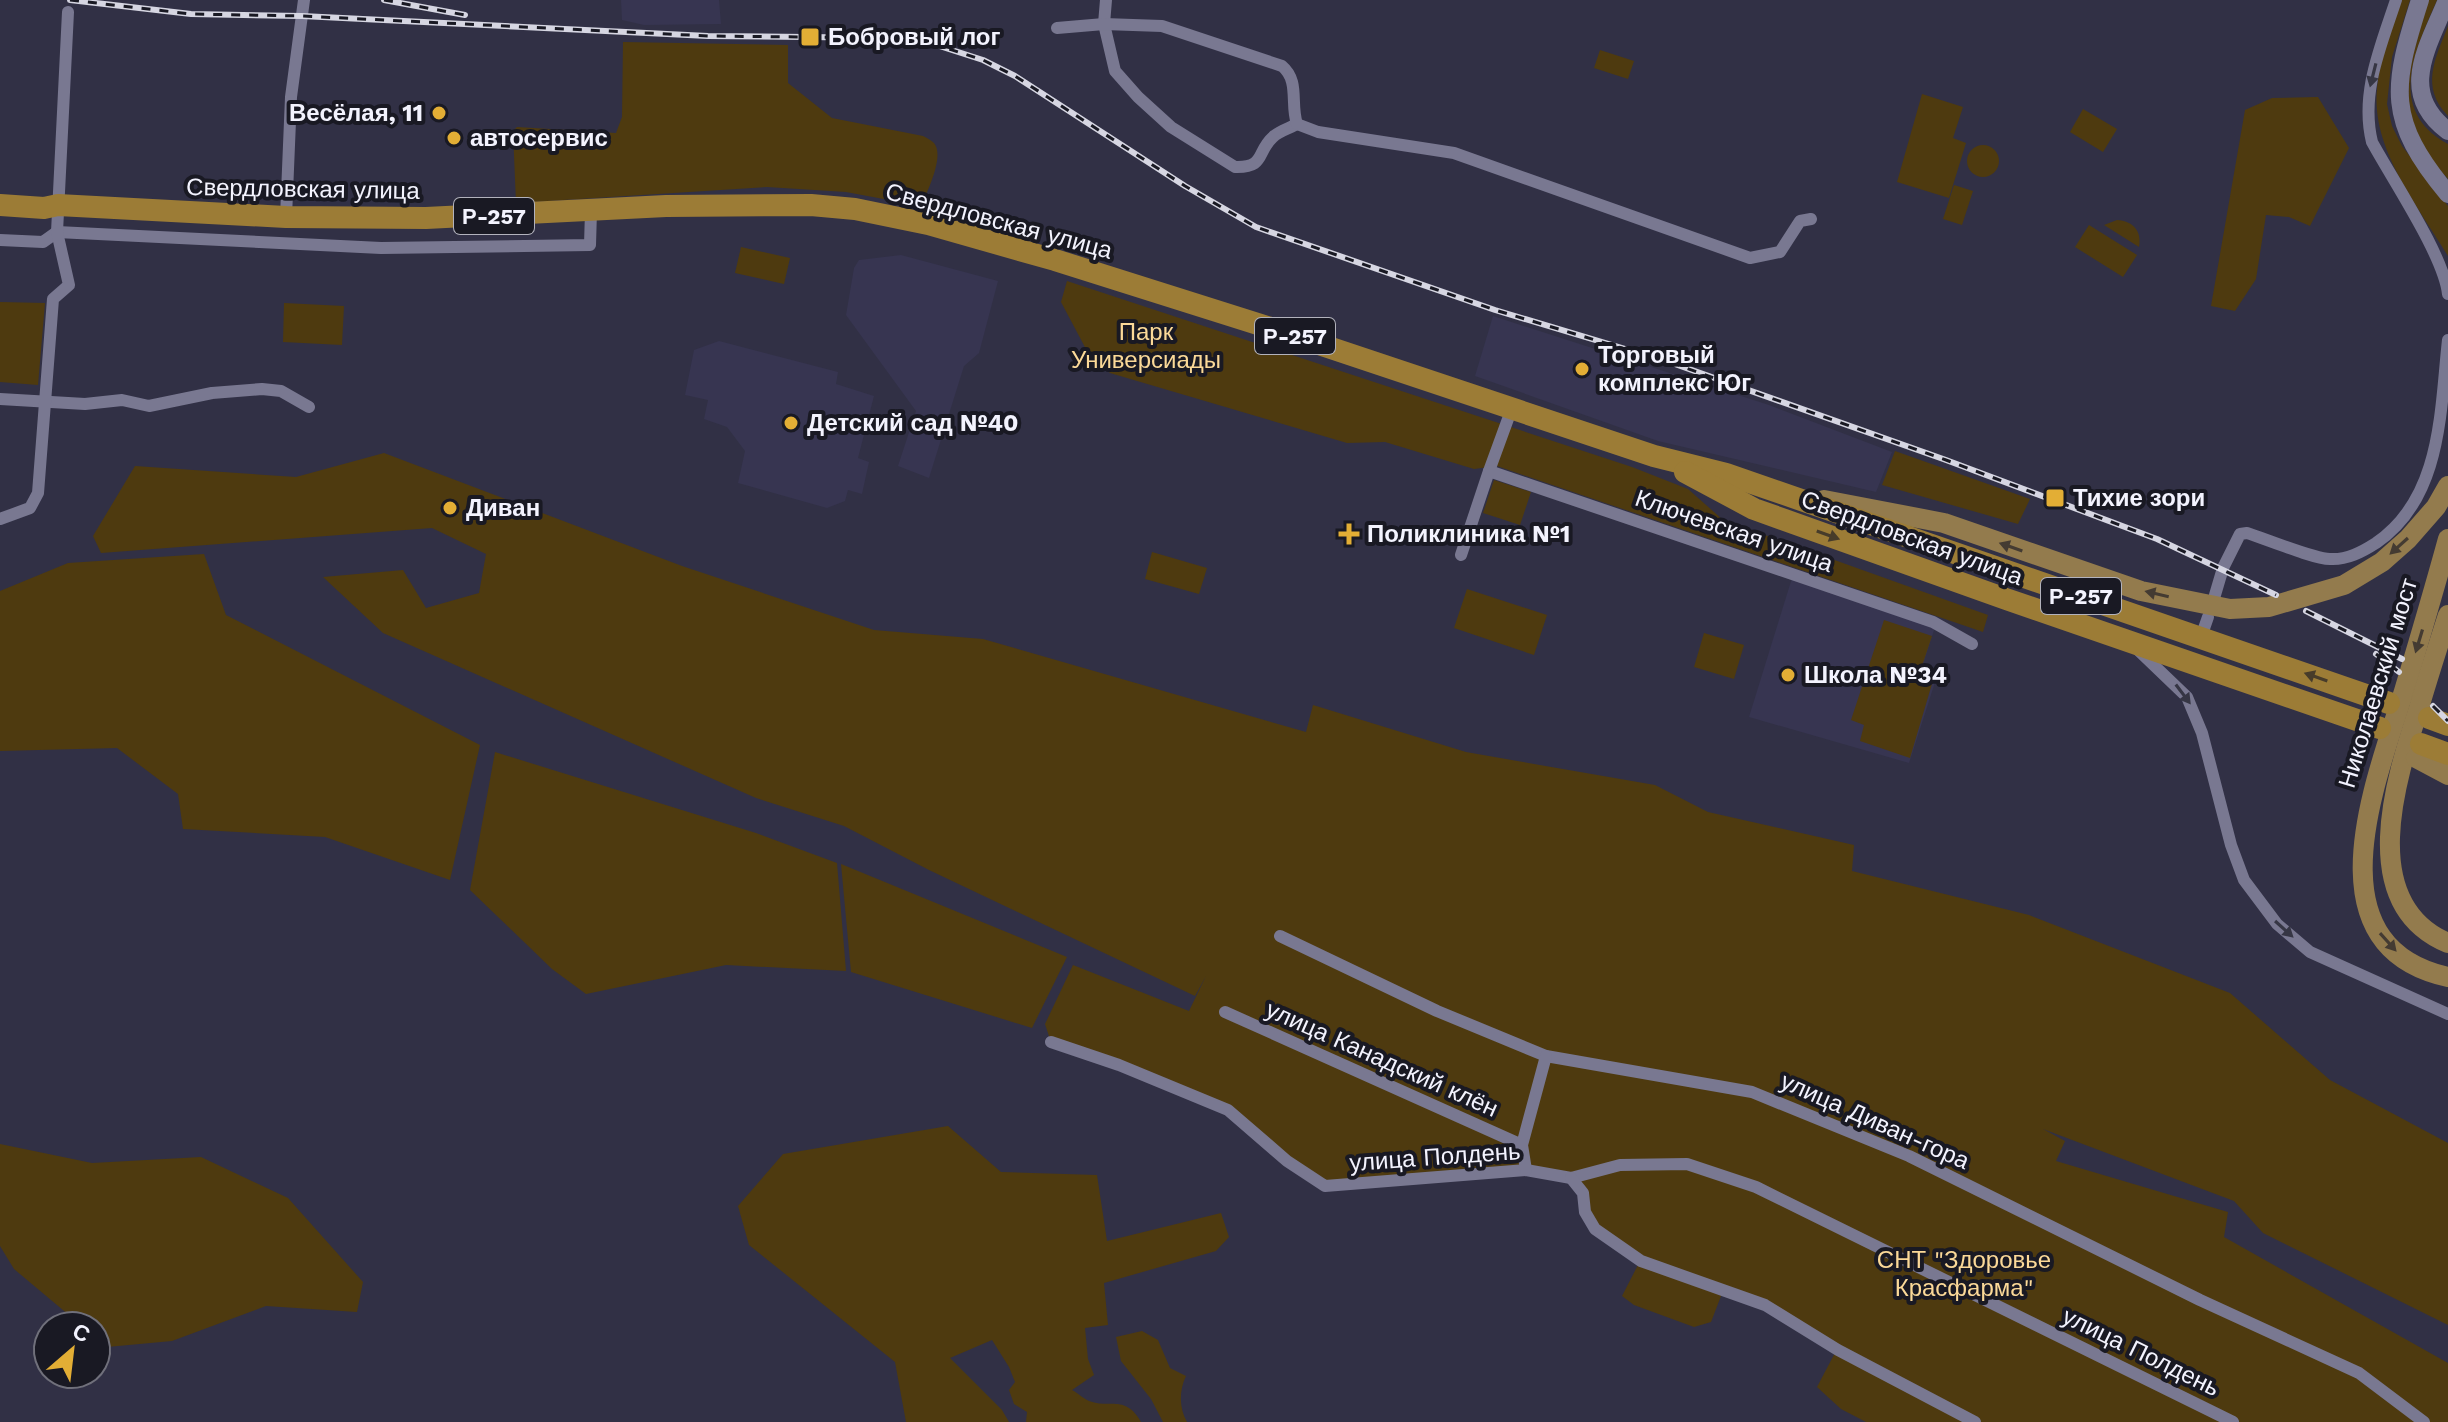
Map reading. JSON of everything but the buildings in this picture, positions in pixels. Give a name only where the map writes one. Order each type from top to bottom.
[{"type":"highway","name":"Свердловская улица","points":[[0,192],[45,198],[58,205]]},
{"type":"highway","name":"Свердловская улица","points":[[0,205],[44,208],[58,205],[286,217],[438,218],[666,206],[811,205],[855,209],[928,224],[1264,326],[1660,458],[1726,474],[2205,627],[2389,703]]},
{"type":"highway","name":"Свердловская улица","points":[[1660,458],[1754,509],[2379,732]]},
{"type":"highway","points":[[2419,751],[2448,754]]},
{"type":"main road","points":[[2420,0],[2405,47],[2398,100],[2403,121],[2416,148],[2448,194]]},
{"type":"main road","points":[[2447,0],[2421,62],[2419,77],[2421,95],[2429,115],[2448,131]]},
{"type":"main road","points":[[1772,490],[1944,523],[2141,591],[2230,609],[2269,607],[2344,585],[2382,562],[2408,539],[2436,507],[2448,486]]},
{"type":"main road","name":"Николаевский мост","points":[[2448,539],[2368,806],[2361,884],[2380,933],[2404,960],[2448,977]]},
{"type":"main road","name":"Николаевский мост","points":[[2448,615],[2400,766],[2392,805],[2389,844],[2396,886],[2411,914],[2431,936],[2448,943]]},
{"type":"main road","points":[[2419,751],[2448,775]]},
{"type":"street","points":[[286,217],[291,97],[304,0]]},
{"type":"street","points":[[1106,0],[1104,24],[1115,71],[1171,127],[1235,167],[1248,167],[1259,160],[1272,137],[1297,124]]},
{"type":"street","points":[[2396,0],[2373,73],[2367,123],[2372,142],[2435,255],[2448,294]]},
{"type":"street","points":[[0,519],[30,508],[36,501],[53,299],[69,285],[57,232],[68,12]]},
{"type":"street","points":[[1057,28],[1104,24],[1162,26],[1282,66],[1293,81],[1293,114],[1297,124],[1318,132],[1454,153],[1750,258],[1780,252],[1800,221],[1811,219]]},
{"type":"street","points":[[0,240],[43,242],[57,232],[381,248],[576,246],[590,245],[591,211]]},
{"type":"street","points":[[2215,595],[2223,568],[2240,534],[2247,533],[2328,560],[2353,556],[2389,534],[2408,513],[2423,489],[2444,412],[2448,340]]},
{"type":"street","points":[[0,399],[85,404],[122,400],[149,406],[212,393],[262,389],[281,391],[309,407]]},
{"type":"street","points":[[1461,555],[1512,408]]},
{"type":"street","name":"Ключевская улица","points":[[1487,476],[1933,622],[1972,644]]},
{"type":"street","points":[[2127,641],[2164,672],[2187,697],[2202,733],[2231,845],[2244,880],[2277,924],[2310,952],[2448,1014]]},
{"type":"street","name":"улица Диван-гора","points":[[1280,936],[1437,1011],[1546,1056],[1752,1092],[1909,1156],[2200,1300],[2359,1373],[2424,1422]]},
{"type":"street","name":"улица Канадский клён","points":[[1225,1012],[1522,1145]]},
{"type":"street","name":"улица Полдень","points":[[1051,1042],[1119,1065],[1228,1110],[1287,1161],[1325,1186],[1526,1170],[1571,1178],[1620,1165],[1687,1164],[1756,1187],[2233,1422]]},
{"type":"street","points":[[1526,1170],[1522,1145],[1546,1056]]},
{"type":"street","points":[[1571,1178],[1583,1193],[1585,1212],[1595,1229],[1641,1261],[1765,1305],[1838,1350],[1975,1422]]},
{"type":"shaded area","points":[[621,0],[719,0],[721,24],[644,25],[622,20]]},
{"type":"shaded area","points":[[901,255],[998,281],[979,353],[964,366],[929,478],[898,466],[916,411],[846,315],[854,268],[859,260]]},
{"type":"shaded area","points":[[1493,316],[1769,405],[1892,452],[1876,492],[1658,441],[1475,376]]},
{"type":"shaded area","name":"Детский сад №40","points":[[719,341],[838,372],[836,384],[874,396],[858,458],[869,462],[862,494],[848,490],[845,501],[827,508],[738,483],[745,451],[727,427],[704,419],[708,400],[685,395],[694,350]]},
{"type":"shaded area","points":[[1792,578],[1935,627],[1922,667],[1938,673],[1909,763],[1749,717]]},
{"type":"green space","points":[[2401,0],[2410,0],[2392,57],[2387,104],[2392,126],[2402,146],[2448,206],[2448,256],[2399,176],[2381,133],[2377,111],[2380,67]]},
{"type":"green space","points":[[2428,0],[2437,0],[2415,58],[2411,96],[2417,114],[2429,130],[2448,144],[2448,179],[2417,135],[2408,94],[2414,51]]},
{"type":"green space","points":[[2448,26],[2448,116],[2439,105],[2432,83],[2435,61]]},
{"type":"green space","points":[[623,42],[788,45],[788,83],[832,118],[923,136],[934,143],[937,149],[936,165],[921,206],[846,192],[767,187],[516,203],[513,131],[517,127],[616,133],[622,117]]},
{"type":"green space","points":[[1600,50],[1634,61],[1628,79],[1594,68]]},
{"type":"green space","points":[[1922,94],[1963,107],[1953,138],[1966,143],[1949,198],[1897,182]]},
{"type":"green space","points":[[2318,97],[2349,148],[2310,226],[2289,217],[2266,215],[2256,279],[2235,311],[2211,306],[2245,110],[2272,98]]},
{"type":"green space","points":[[2083,109],[2117,129],[2103,152],[2070,132]]},
{"type":"green space","points":[[1983,145],[1994,150],[1999,161],[1994,172],[1983,177],[1972,172],[1967,161],[1972,150]]},
{"type":"green space","points":[[1954,185],[1973,191],[1962,225],[1943,219]]},
{"type":"green space","points":[[2117,220],[2128,222],[2135,228],[2139,247],[2104,225]]},
{"type":"green space","points":[[2089,225],[2137,255],[2123,277],[2075,247]]},
{"type":"green space","points":[[741,247],[790,258],[784,284],[735,273]]},
{"type":"green space","name":"Парк Универсиады","points":[[1067,281],[1632,467],[1688,489],[1723,520],[1988,615],[1983,632],[1497,466],[1474,469],[1385,442],[1347,443],[1110,373],[1087,351],[1061,302]]},
{"type":"green space","points":[[0,302],[45,303],[38,385],[0,382]]},
{"type":"green space","points":[[284,303],[344,306],[342,345],[283,342]]},
{"type":"green space","points":[[1895,451],[2030,499],[2018,524],[1882,485]]},
{"type":"green space","name":"СНТ \"Здоровье Красфарма\"","points":[[384,453],[682,566],[874,630],[983,639],[1306,732],[1313,705],[1466,752],[1655,785],[1708,812],[1854,845],[1852,871],[2029,915],[2230,993],[2330,1080],[2448,1143],[2448,1325],[2263,1233],[2234,1201],[2043,1129],[2065,1141],[2056,1161],[2228,1212],[2224,1237],[2448,1363],[2448,1422],[1866,1422],[1841,1409],[1817,1387],[1837,1349],[1765,1305],[1723,1291],[1711,1322],[1694,1327],[1634,1305],[1622,1296],[1640,1261],[1595,1229],[1571,1178],[1526,1170],[1325,1186],[1228,1110],[1051,1042],[1045,1024],[1073,965],[1189,1011],[1206,976],[1195,996],[929,870],[844,826],[756,798],[383,633],[323,577],[403,570],[426,608],[479,593],[486,554],[432,528],[101,553],[93,536],[135,466],[296,477]]},
{"type":"green space","points":[[1494,480],[1531,492],[1520,525],[1483,513]]},
{"type":"green space","points":[[1152,552],[1207,568],[1199,594],[1145,579]]},
{"type":"green space","points":[[204,554],[226,615],[480,745],[450,880],[325,837],[183,829],[178,794],[117,748],[0,751],[0,591],[68,563]]},
{"type":"green space","points":[[1467,589],[1547,615],[1534,655],[1454,628]]},
{"type":"green space","points":[[1884,620],[1932,636],[1920,672],[1934,677],[1910,758],[1860,741],[1864,725],[1851,720]]},
{"type":"green space","points":[[1704,633],[1744,645],[1734,679],[1694,667]]},
{"type":"green space","points":[[495,752],[756,833],[837,863],[846,971],[726,965],[586,994],[552,969],[470,890]]},
{"type":"green space","points":[[841,864],[1067,957],[1032,1028],[851,972]]},
{"type":"green space","points":[[948,1126],[1001,1172],[1097,1175],[1107,1241],[1221,1213],[1229,1237],[1216,1251],[1104,1283],[1108,1325],[1085,1328],[1088,1359],[1094,1375],[1072,1390],[1089,1401],[1123,1405],[1135,1413],[1141,1422],[1026,1422],[1027,1412],[1014,1404],[1009,1390],[1015,1382],[1009,1367],[992,1340],[950,1358],[1002,1410],[1009,1422],[906,1422],[895,1362],[749,1245],[738,1206],[783,1154]]},
{"type":"green space","points":[[0,1144],[92,1163],[201,1157],[288,1198],[363,1282],[357,1312],[266,1306],[172,1341],[112,1347],[112,1310],[63,1310],[14,1269],[0,1246]]},
{"type":"green space","points":[[1142,1331],[1158,1340],[1170,1368],[1186,1376],[1181,1399],[1187,1422],[1163,1422],[1151,1399],[1121,1361],[1116,1337]]},
{"type":"railway","points":[[70,0],[191,14],[302,16],[708,36],[893,38],[927,42],[983,60],[1015,76],[1185,186],[1256,227],[1495,310],[1672,363],[1946,460],[2157,539],[2276,595]]},
{"type":"railway","points":[[384,0],[465,15]]},
{"type":"railway","points":[[2306,611],[2402,659]]},
{"type":"railway","points":[[2376,654],[2399,672]]},
{"type":"railway","points":[[2433,706],[2448,721]]},
{"type":"place","name":"Бобровый лог","points":[[810,37]]},
{"type":"place","name":"Весёлая, 11","points":[[439,113]]},
{"type":"place","name":"автосервис","points":[[454,138]]},
{"type":"place","name":"Торговый комплекс Юг","points":[[1582,369]]},
{"type":"place","name":"Детский сад №40","points":[[791,423]]},
{"type":"place","name":"Тихие зори","points":[[2055,498]]},
{"type":"place","name":"Диван","points":[[450,508]]},
{"type":"place","name":"Поликлиника №1","points":[[1349,534]]},
{"type":"place","name":"Школа №34","points":[[1788,675]]}]
